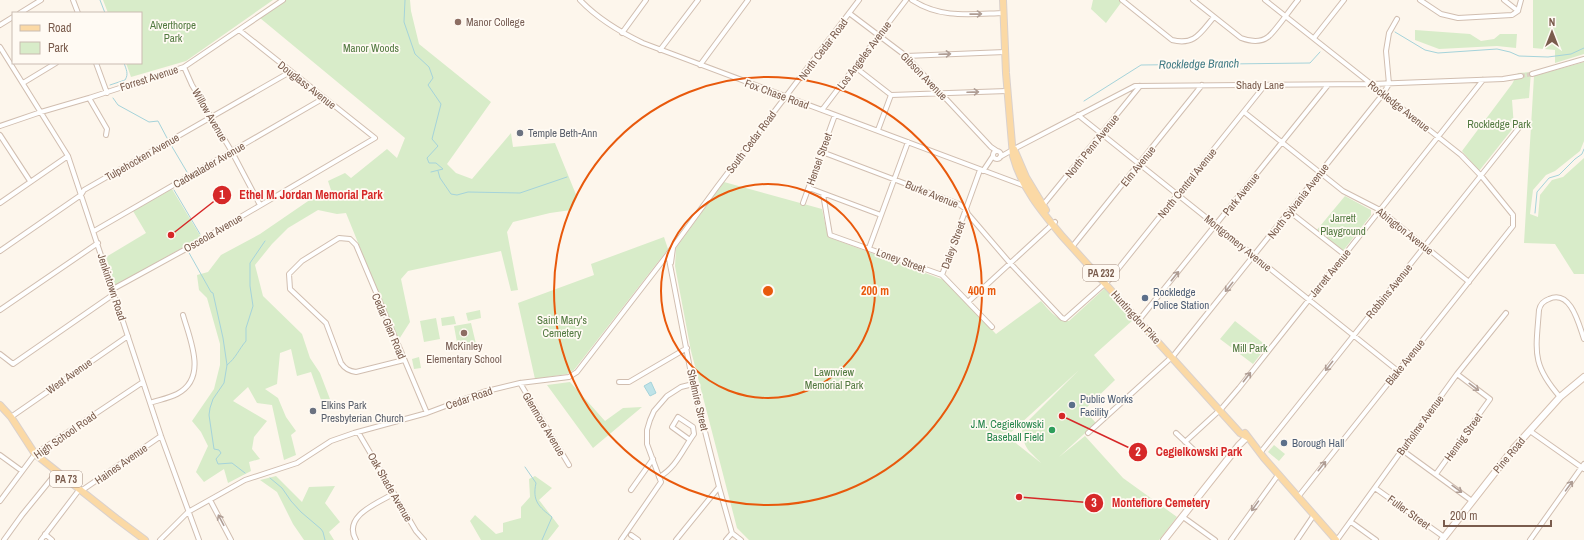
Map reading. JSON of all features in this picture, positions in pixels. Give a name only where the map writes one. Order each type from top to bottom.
[{"type":"main road","name":"Huntingdon Pike","points":[[1003,0],[1007,91],[1015,161],[1026,186],[1039,207],[1073,246],[1221,409],[1244,431],[1246,437],[1314,515]]},
{"type":"main road","name":"Huntingdon Pike","points":[[1014,149],[1026,177],[1054,223]]},
{"type":"main road","name":"PA 73","points":[[0,405],[11,417],[35,454],[80,491],[145,540]]},
{"type":"main road","name":"PA 232","points":[[1314,515],[1337,540]]},
{"type":"street","points":[[22,12],[41,0]]},
{"type":"street","points":[[72,0],[78,12]]},
{"type":"street","name":"Forrest Avenue","points":[[0,126],[41,112],[107,93],[184,66],[283,0]]},
{"type":"street","name":"Fox Chase Road","points":[[580,0],[602,20],[622,33],[660,50],[1026,186]]},
{"type":"street","points":[[622,33],[646,0]]},
{"type":"street","points":[[660,50],[698,0]]},
{"type":"street","points":[[700,65],[748,0]]},
{"type":"street","name":"North Cedar Road","points":[[786,97],[859,0]]},
{"type":"street","name":"Los Angeles Avenue","points":[[822,110],[906,0]]},
{"type":"street","points":[[912,0],[922,6],[943,13],[1004,13]]},
{"type":"street","points":[[1122,0],[1172,40],[1181,42],[1196,38],[1214,17]]},
{"type":"street","points":[[1193,0],[1241,38],[1248,41],[1258,41],[1268,37],[1298,0]]},
{"type":"street","name":"Rockledge Avenue","points":[[1265,0],[1461,155],[1513,214],[1513,226]]},
{"type":"street","points":[[1314,38],[1344,0]]},
{"type":"street","points":[[1420,0],[1441,14],[1458,18],[1512,15],[1518,11],[1521,0]]},
{"type":"street","points":[[1504,0],[1518,11]]},
{"type":"street","name":"Gibson Avenue","points":[[849,13],[906,56],[999,155]]},
{"type":"street","points":[[0,25],[12,18]]},
{"type":"street","points":[[1389,84],[1386,51],[1389,32],[1398,19]]},
{"type":"street","name":"Douglass Avenue","points":[[238,30],[375,138]]},
{"type":"street","name":"Jenkintown Road","points":[[1,51],[23,83],[68,156],[161,436],[199,540]]},
{"type":"street","points":[[906,56],[1005,52]]},
{"type":"street","points":[[1532,74],[1584,59]]},
{"type":"street","points":[[23,83],[54,64]]},
{"type":"street","points":[[96,64],[107,93]]},
{"type":"street","name":"Willow Avenue","points":[[184,66],[192,86],[232,152],[260,205]]},
{"type":"street","points":[[854,67],[891,95],[1007,91]]},
{"type":"street","name":"Tulpehocken Avenue","points":[[0,251],[81,195],[84,190],[290,72]]},
{"type":"street","name":"Shady Lane","points":[[1014,149],[1130,88],[1140,86],[1389,84],[1483,80],[1521,76]]},
{"type":"street","name":"Jarrett Avenue","points":[[1185,442],[1221,409],[1483,80]]},
{"type":"street","name":"North Sylvania Avenue","points":[[1088,433],[1173,356],[1384,94],[1389,84]]},
{"type":"street","name":"Elm Avenue","points":[[1073,246],[1202,85]]},
{"type":"street","name":"North Central Avenue","points":[[1068,317],[1107,283],[1265,85]]},
{"type":"street","name":"Park Avenue","points":[[1140,319],[1328,85]]},
{"type":"street","name":"North Penn Avenue","points":[[1043,205],[1140,86]]},
{"type":"street","points":[[878,130],[891,95]]},
{"type":"street","name":"South Cedar Road","points":[[717,187],[786,97]]},
{"type":"street","points":[[89,98],[107,129],[106,135]]},
{"type":"street","name":"Cadwalader Avenue","points":[[94,231],[324,98]]},
{"type":"street","name":"Abington Avenue","points":[[1244,112],[1343,191],[1380,210],[1469,282]]},
{"type":"street","name":"Hensel Street","points":[[804,203],[835,115]]},
{"type":"street","name":"Montgomery Avenue","points":[[1078,115],[1398,371]]},
{"type":"street","name":"Robbins Avenue","points":[[1260,453],[1518,129]]},
{"type":"street","points":[[0,135],[30,181]]},
{"type":"street","name":"Osceola Avenue","points":[[0,354],[13,364],[114,292],[375,138]]},
{"type":"street","points":[[869,248],[908,142]]},
{"type":"street","points":[[993,156],[1007,153],[1014,149]]},
{"type":"street","name":"Burke Avenue","points":[[822,152],[959,204],[966,209],[968,214],[1010,262],[1062,318],[1068,317]]},
{"type":"street","points":[[988,165],[994,153],[999,155]]},
{"type":"street","points":[[982,170],[999,155]]},
{"type":"street","points":[[0,202],[68,156]]},
{"type":"street","name":"Daley Street","points":[[942,275],[982,170]]},
{"type":"street","name":"Cedar Road","points":[[160,540],[188,512],[245,480],[297,462],[331,441],[358,432],[427,414],[482,392],[520,383],[569,378],[576,372],[658,267],[717,187]]},
{"type":"street","points":[[809,188],[881,215]]},
{"type":"street","name":"Loney Street","points":[[823,194],[830,234],[942,275],[992,327]]},
{"type":"street","points":[[1290,212],[1345,255]]},
{"type":"street","points":[[968,302],[1054,223]]},
{"type":"street","name":"Blake Avenue","points":[[1298,497],[1513,226]]},
{"type":"street","name":"Cedar Glen Road","points":[[404,360],[356,372],[349,371],[341,363],[326,323],[290,289],[289,274],[302,261],[339,238],[350,239],[356,245],[427,414]]},
{"type":"street","points":[[0,310],[98,243]]},
{"type":"street","points":[[658,267],[671,267],[674,246]]},
{"type":"street","name":"Shelmire Street","points":[[668,254],[693,384],[732,533]]},
{"type":"street","points":[[1560,397],[1543,376],[1536,350],[1539,310],[1542,304],[1551,298],[1561,298],[1568,303],[1574,313],[1584,339]]},
{"type":"street","name":"Burholme Avenue","points":[[1337,540],[1457,374],[1506,313]]},
{"type":"street","points":[[150,403],[176,395],[191,381],[194,373],[194,354],[183,315]]},
{"type":"street","name":"West Avenue","points":[[11,417],[128,336]]},
{"type":"street","points":[[620,382],[629,382],[687,348]]},
{"type":"street","name":"Hennig Street","points":[[1436,474],[1490,399],[1457,374]]},
{"type":"street","name":"Pine Road","points":[[1443,539],[1482,488],[1530,430],[1560,397],[1584,377]]},
{"type":"street","name":"High School Road","points":[[0,501],[35,454],[143,382]]},
{"type":"street","name":"Glenmore Avenue","points":[[520,383],[569,465]]},
{"type":"street","points":[[621,540],[661,482],[647,444],[647,430],[654,411],[667,396],[681,388],[693,384]]},
{"type":"street","points":[[659,477],[665,474],[678,460],[694,434],[693,428],[678,417],[672,426],[690,440]]},
{"type":"street","points":[[1530,430],[1583,467],[1530,540]]},
{"type":"street","name":"Oak Shade Avenue","points":[[358,432],[393,494],[416,531],[424,540]]},
{"type":"street","points":[[1176,433],[1195,451]]},
{"type":"street","name":"Haines Avenue","points":[[40,540],[80,491],[161,436]]},
{"type":"street","points":[[1164,540],[1246,437]]},
{"type":"street","points":[[1402,450],[1472,501]]},
{"type":"street","points":[[0,455],[22,471]]},
{"type":"street","points":[[631,490],[653,459]]},
{"type":"street","points":[[4,540],[57,472]]},
{"type":"street","points":[[1231,540],[1278,475]]},
{"type":"street","points":[[676,540],[719,486]]},
{"type":"street","name":"Fuller Street","points":[[1375,488],[1443,539]]},
{"type":"street","points":[[356,540],[354,537],[353,524],[359,514],[393,494]]},
{"type":"street","points":[[210,500],[231,540]]},
{"type":"street","points":[[1297,540],[1314,515]]},
{"type":"street","points":[[1182,517],[1215,540]]},
{"type":"street","points":[[1351,522],[1376,540]]},
{"type":"street","points":[[726,540],[732,533],[741,540]]},
{"type":"street","points":[[45,534],[52,540]]},
{"type":"street","points":[[631,535],[638,540]]},
{"type":"green space","name":"Alverthorpe Park","points":[[103,0],[273,0],[186,61],[131,77],[126,64],[142,64],[142,12],[108,12]]},
{"type":"green space","name":"Manor Woods","points":[[286,0],[410,0],[411,11],[419,44],[491,102],[447,164],[456,173],[472,179],[511,133],[513,147],[555,143],[577,197],[571,210],[550,213],[513,222],[507,232],[518,290],[511,291],[501,251],[408,271],[401,279],[410,322],[396,344],[369,277],[361,250],[346,213],[337,214],[318,210],[288,228],[272,244],[255,265],[263,296],[302,334],[310,358],[320,373],[333,407],[325,411],[311,372],[297,376],[291,349],[280,353],[277,384],[265,389],[278,398],[286,417],[296,431],[291,435],[296,455],[284,460],[272,405],[257,403],[248,387],[233,401],[267,421],[254,437],[252,449],[260,459],[249,462],[251,471],[228,483],[224,469],[204,482],[196,472],[208,446],[201,432],[192,421],[214,389],[220,365],[220,344],[207,298],[199,290],[197,275],[208,272],[221,255],[260,234],[314,197],[333,196],[328,181],[345,173],[351,178],[387,149],[397,158],[405,138],[260,18]]},
{"type":"green space","points":[[1093,0],[1123,0],[1106,23],[1091,9]]},
{"type":"green space","points":[[1533,0],[1584,0],[1584,54],[1555,63],[1555,50],[1533,48]]},
{"type":"green space","points":[[1415,30],[1470,34],[1481,41],[1494,39],[1500,34],[1517,34],[1516,48],[1497,46],[1439,49],[1415,40]]},
{"type":"green space","points":[[1584,62],[1584,141],[1580,151],[1555,171],[1546,175],[1533,190],[1530,214],[1538,217],[1540,195],[1552,180],[1563,177],[1584,158],[1584,274],[1574,274],[1555,244],[1524,243],[1534,76]]},
{"type":"green space","name":"Rockledge Park","points":[[1531,72],[1529,98],[1512,100],[1514,127],[1479,171],[1462,151],[1512,84],[1518,73]]},
{"type":"green space","name":"Lawnview Memorial Park","points":[[724,182],[822,209],[828,237],[944,280],[996,334],[1041,301],[1057,317],[1065,321],[1069,321],[1105,288],[1133,320],[1094,355],[1115,380],[1084,410],[1096,423],[1059,457],[1085,436],[1123,478],[1177,517],[1159,540],[749,540],[737,528],[691,351],[675,266],[676,248]],"holes":[[[1079,370],[1027,422],[1022,431],[1024,442],[1028,450],[1041,463],[1007,436]]]},
{"type":"green space","points":[[172,189],[201,237],[119,284],[115,284],[106,257],[146,233],[133,211]]},
{"type":"green space","name":"Jarrett Playground","points":[[1345,196],[1371,210],[1371,215],[1343,251],[1316,231]]},
{"type":"green space","name":"Saint Mary's Cemetery","points":[[664,237],[668,249],[574,370],[567,374],[535,379],[518,303],[594,275],[591,264]]},
{"type":"green space","points":[[480,310],[481,318],[468,321],[466,313]]},
{"type":"green space","points":[[454,316],[456,324],[442,326],[441,318]]},
{"type":"green space","points":[[436,318],[440,339],[424,342],[420,321]]},
{"type":"green space","name":"Mill Park","points":[[1235,321],[1267,346],[1253,364],[1220,339]]},
{"type":"green space","points":[[471,323],[476,344],[458,348],[454,326]]},
{"type":"green space","points":[[419,357],[421,368],[414,369],[412,359]]},
{"type":"green space","points":[[570,382],[605,421],[623,408],[642,407],[593,448],[547,385]]},
{"type":"green space","points":[[1274,445],[1285,454],[1279,461],[1268,452]]},
{"type":"green space","points":[[276,476],[302,502],[309,487],[335,486],[325,503],[340,522],[329,532],[334,540],[304,540],[293,524],[277,492],[260,480]]},
{"type":"green space","points":[[535,476],[552,488],[539,500],[559,526],[548,540],[481,540],[470,521],[475,515],[496,534],[503,532],[503,523],[521,518],[521,507],[530,497],[529,479]]},
{"type":"water","points":[[651,382],[656,393],[650,396],[644,386]]},
{"type":"waterway","points":[[100,0],[105,12]]},
{"type":"waterway","points":[[405,0],[404,22],[415,54],[429,67],[433,78],[428,85],[441,104],[432,139],[438,146],[427,158],[429,163],[436,163],[443,169],[431,172]]},
{"type":"waterway","name":"Rockledge Branch","points":[[1395,32],[1425,50],[1438,53],[1497,49],[1519,56],[1548,57],[1571,54],[1584,48]]},
{"type":"waterway","name":"Rockledge Branch","points":[[1084,101],[1141,65],[1310,63],[1320,52]]},
{"type":"waterway","points":[[110,85],[125,80],[127,74],[124,64]]},
{"type":"waterway","points":[[113,98],[118,105],[149,122],[158,121],[167,138]]},
{"type":"waterway","points":[[171,145],[187,172]]},
{"type":"waterway","points":[[1535,213],[1537,192],[1549,178],[1559,175],[1582,154],[1584,149]]},
{"type":"waterway","points":[[438,171],[440,178],[451,194],[457,195],[468,192],[520,193],[567,177]]},
{"type":"waterway","points":[[174,190],[200,234]]},
{"type":"waterway","points":[[227,365],[246,341],[246,328],[253,306],[250,286],[250,263],[265,241]]},
{"type":"waterway","points":[[188,251],[211,292],[213,293],[223,338],[227,365],[224,383],[213,399],[209,415],[214,449],[219,450],[221,453],[216,459],[218,464],[232,463],[245,473]]},
{"type":"waterway","points":[[525,467],[536,483],[535,494],[540,507],[552,517],[542,540]]},
{"type":"waterway","points":[[270,478],[282,488],[301,512],[321,529],[325,540]]},
{"type":"tunnel","points":[[1521,76],[1532,74]]},
{"type":"place","name":"Manor College","points":[[458,22]]},
{"type":"place","name":"Temple Beth-Ann","points":[[520,133]]},
{"type":"place","name":"Ethel M. Jordan Memorial Park","points":[[171,235]]},
{"type":"place","name":"Rockledge Police Station","points":[[1145,298]]},
{"type":"place","name":"McKinley Elementary School","points":[[464,333]]},
{"type":"place","name":"Public Works Facility","points":[[1072,405]]},
{"type":"place","name":"Elkins Park Presbyterian Church","points":[[313,411]]},
{"type":"place","name":"Cegielkowski Park","points":[[1062,416]]},
{"type":"place","name":"J.M. Cegielkowski Baseball Field","points":[[1052,430]]},
{"type":"place","name":"Borough Hall","points":[[1284,443]]},
{"type":"place","name":"Montefiore Cemetery","points":[[1019,497]]}]
